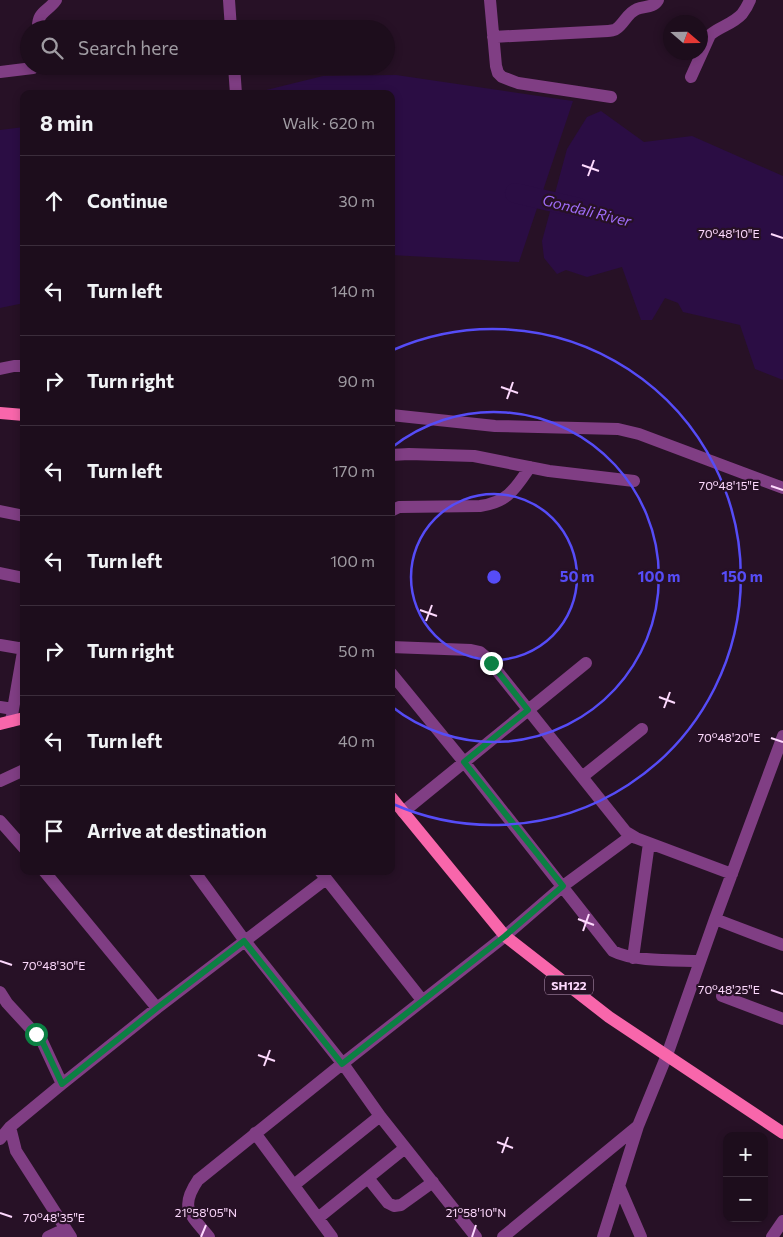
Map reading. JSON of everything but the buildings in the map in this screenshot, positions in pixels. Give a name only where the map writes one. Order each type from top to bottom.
[{"type":"main road","points":[[0,413],[20,415]]},
{"type":"main road","points":[[6,715],[20,717]]},
{"type":"main road","name":"SH122","points":[[395,802],[505,936],[609,1017],[783,1133]]},
{"type":"street","points":[[38,20],[43,12],[56,0]]},
{"type":"street","points":[[229,0],[230,20]]},
{"type":"street","points":[[490,0],[496,66],[498,73],[502,77],[518,83],[611,97]]},
{"type":"street","points":[[493,37],[608,31],[616,29],[636,10],[651,6],[658,0]]},
{"type":"street","points":[[691,77],[710,35],[742,14],[750,0]]},
{"type":"street","points":[[0,72],[20,70]]},
{"type":"street","points":[[235,75],[236,90]]},
{"type":"street","points":[[0,369],[20,366]]},
{"type":"street","points":[[395,415],[495,426],[618,429],[639,434],[783,488]]},
{"type":"street","points":[[395,455],[465,455],[549,472],[634,481]]},
{"type":"street","points":[[395,509],[399,507],[488,505],[509,495],[516,489],[530,468]]},
{"type":"street","points":[[0,511],[20,515]]},
{"type":"street","points":[[0,574],[20,577]]},
{"type":"street","points":[[0,644],[20,647]]},
{"type":"street","points":[[395,647],[480,652],[486,657],[626,832],[631,836],[732,874]]},
{"type":"street","points":[[6,715],[20,663]]},
{"type":"street","points":[[403,812],[586,663]]},
{"type":"street","points":[[395,678],[613,951],[633,958],[700,961]]},
{"type":"street","points":[[582,777],[642,729]]},
{"type":"street","points":[[603,1237],[638,1126],[667,1055],[783,736]]},
{"type":"street","points":[[0,781],[20,772]]},
{"type":"street","points":[[0,821],[20,844]]},
{"type":"street","points":[[209,1237],[192,1216],[187,1204],[189,1192],[198,1180],[422,1000],[505,936],[563,886],[631,836]]},
{"type":"street","points":[[633,958],[649,843]]},
{"type":"street","points":[[47,875],[157,1008]]},
{"type":"street","points":[[197,875],[244,941],[476,1237]]},
{"type":"street","points":[[48,1237],[68,1233],[4,1132],[157,1008],[244,941],[323,875],[422,1000]]},
{"type":"street","points":[[715,919],[783,945]]},
{"type":"street","points":[[0,992],[7,1004],[42,1041],[62,1084]]},
{"type":"street","points":[[722,996],[783,1019]]},
{"type":"street","points":[[294,1185],[380,1116]]},
{"type":"street","points":[[503,1237],[638,1126]]},
{"type":"street","points":[[255,1133],[332,1237]]},
{"type":"street","points":[[318,1218],[406,1148]]},
{"type":"street","points":[[368,1178],[388,1203],[394,1206],[401,1205],[433,1182]]},
{"type":"street","points":[[619,1186],[642,1237]]},
{"type":"street","points":[[772,1237],[783,1220]]},
{"type":"water","points":[[396,75],[573,101],[519,262],[395,255],[395,90],[266,90],[323,76]]},
{"type":"water","points":[[601,111],[644,142],[692,136],[783,176],[783,380],[755,369],[740,325],[683,312],[678,303],[665,298],[652,320],[641,320],[622,267],[587,277],[566,270],[557,274],[544,258],[542,241],[567,149],[587,117]]},
{"type":"water","points":[[20,128],[20,304],[0,308],[0,130]]},
{"type":"waterway","name":"Gondali River","points":[[515,193],[579,208]]},
{"type":"route","points":[[36,1034],[42,1041],[62,1084],[244,941],[342,1064],[505,936],[563,886],[464,762],[528,710],[491,663]]}]
